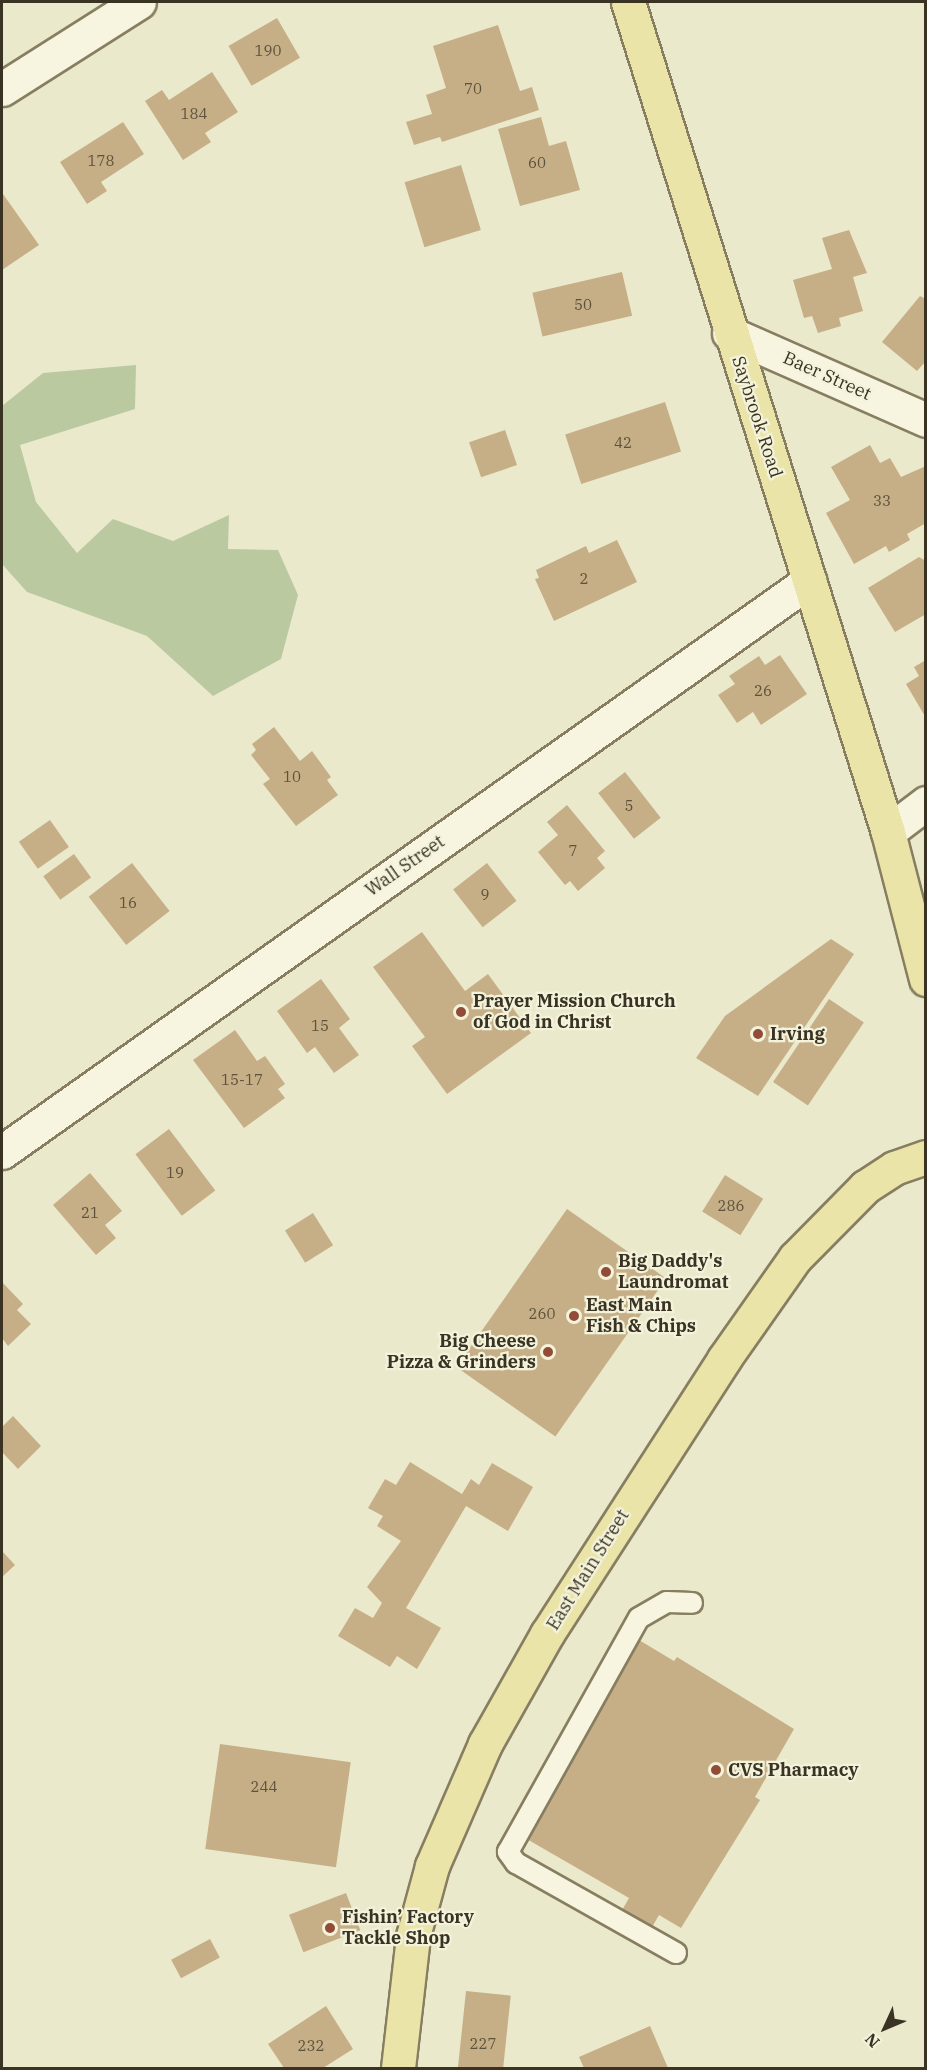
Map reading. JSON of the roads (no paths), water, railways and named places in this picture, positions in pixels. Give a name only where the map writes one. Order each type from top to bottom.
[{"type":"main road","name":"Saybrook Road","points":[[628,2],[729,333],[888,832]]},
{"type":"main road","points":[[888,832],[926,979]]},
{"type":"main road","name":"East Main Street","points":[[398,2068],[413,1936],[432,1866],[480,1753],[548,1634],[724,1359],[795,1258],[866,1187],[894,1168],[926,1157]]},
{"type":"street","points":[[2,89],[136,2]]},
{"type":"street","name":"Baer Street","points":[[729,333],[926,420]]},
{"type":"street","name":"Wall Street","points":[[2,1152],[809,581]]},
{"type":"street","points":[[888,832],[926,802]]},
{"type":"lane","points":[[676,1953],[516,1863],[508,1852],[639,1618],[667,1602],[692,1602]]},
{"type":"place","name":"Prayer Mission Church of God in Christ","points":[[461,1012]]},
{"type":"place","name":"Irving","points":[[758,1034]]},
{"type":"place","name":"Big Daddy's Laundromat","points":[[606,1272]]},
{"type":"place","name":"East Main Fish & Chips","points":[[574,1316]]},
{"type":"place","name":"Big Cheese Pizza & Grinders","points":[[548,1352]]},
{"type":"place","name":"CVS Pharmacy","points":[[716,1770]]},
{"type":"place","name":"Fishin’ Factory Tackle Shop","points":[[330,1928]]}]
